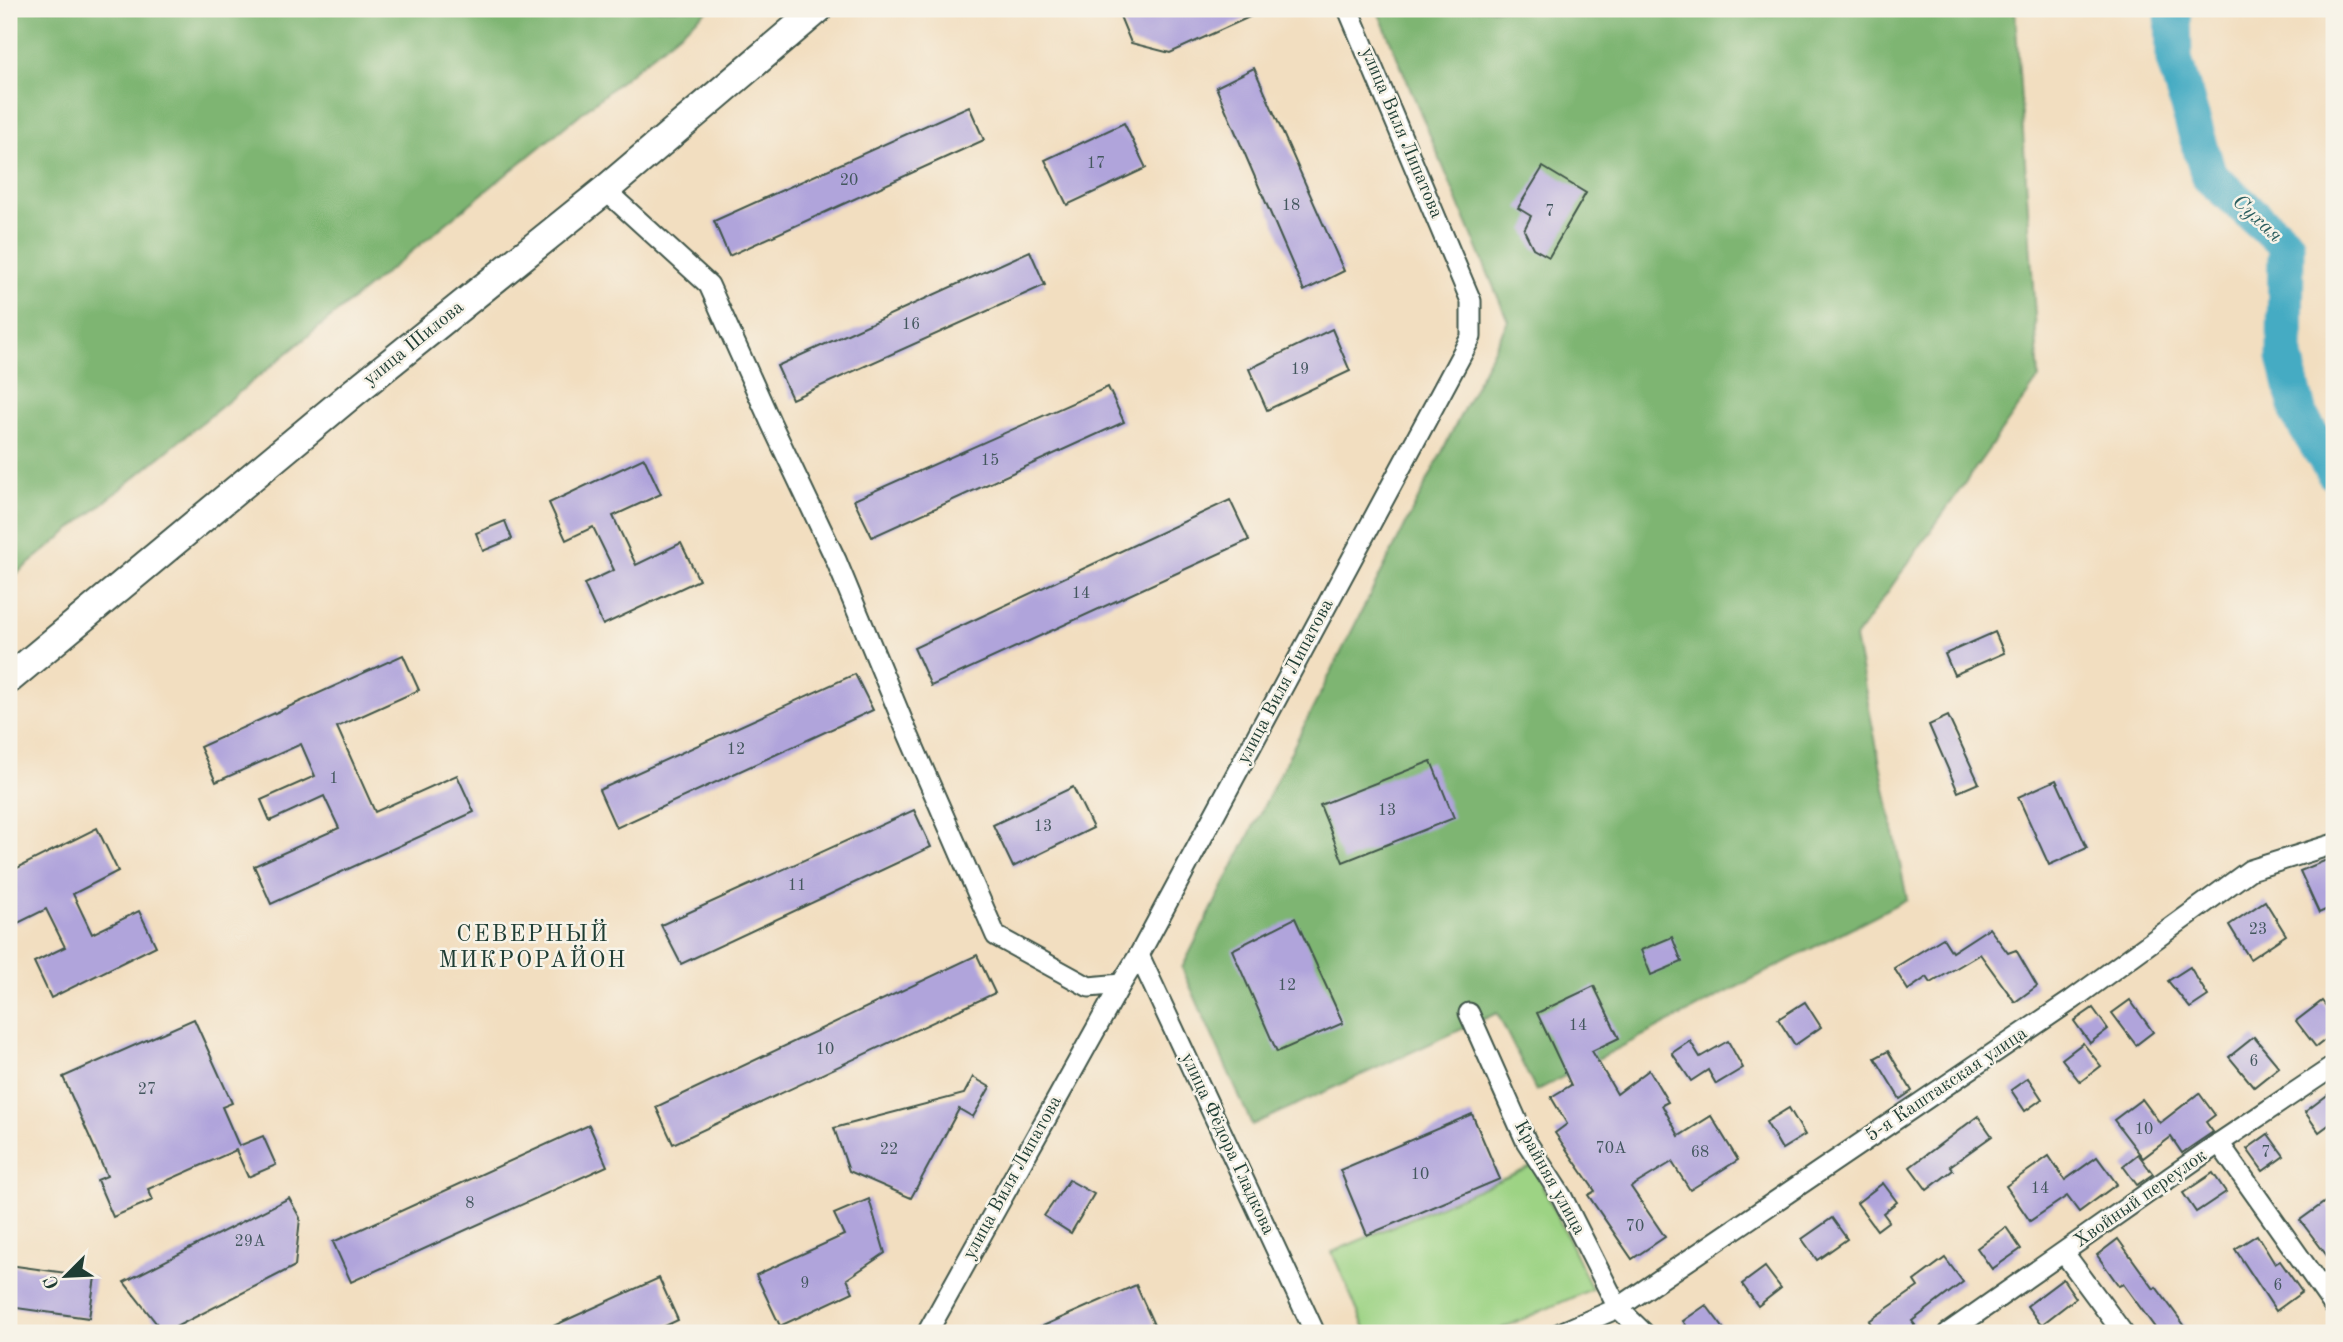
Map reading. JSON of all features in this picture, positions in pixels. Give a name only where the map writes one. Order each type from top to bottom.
[{"type":"main road","name":"улица Шилова","points":[[9,679],[353,393],[605,190],[818,9]]},
{"type":"street","name":"улица Виля Липатова","points":[[928,1333],[1139,955],[1471,337],[1471,301],[1348,9]]},
{"type":"street","points":[[605,190],[709,285],[836,560],[996,936],[1089,987],[1121,984]]},
{"type":"street","name":"5-я Каштакская улица","points":[[1560,1333],[1618,1308],[2073,1000],[2250,870],[2334,844]]},
{"type":"street","name":"улица Фёдора Гладкова","points":[[1139,955],[1315,1333]]},
{"type":"street","name":"Крайняя улица","points":[[1469,1013],[1527,1140],[1562,1197],[1618,1308],[1644,1333]]},
{"type":"street","name":"Хвойный переулок","points":[[1948,1333],[2334,1066]]},
{"type":"street","points":[[2219,1143],[2334,1306]]},
{"type":"street","points":[[2064,1253],[2123,1333]]},
{"type":"green space","points":[[9,9],[709,9],[9,580]]},
{"type":"green space","points":[[1377,9],[2015,9],[2039,378],[1855,638],[1907,899],[1536,1091],[1497,1013],[1252,1125],[1182,968],[1508,321]]},
{"type":"green space","points":[[1533,1166],[1592,1289],[1491,1333],[1367,1333],[1332,1252]]},
{"type":"building","points":[[1117,9],[1267,9],[1170,53],[1131,43]]},
{"type":"building","points":[[1254,68],[1344,271],[1304,291],[1216,87]]},
{"type":"building","points":[[969,106],[984,140],[729,256],[714,221]]},
{"type":"building","points":[[1124,123],[1146,168],[1067,205],[1045,160]]},
{"type":"building","points":[[1543,167],[1586,193],[1549,257],[1533,248],[1524,230],[1531,216],[1518,208]]},
{"type":"building","points":[[1030,251],[1045,285],[792,399],[777,366]]},
{"type":"building","points":[[1332,329],[1350,371],[1267,410],[1249,369]]},
{"type":"building","points":[[1108,387],[1124,422],[872,537],[854,500]]},
{"type":"building","points":[[644,458],[661,494],[613,516],[636,565],[681,543],[699,580],[603,625],[584,584],[614,570],[593,527],[566,540],[549,503]]},
{"type":"building","points":[[1230,500],[1249,540],[931,686],[914,648]]},
{"type":"building","points":[[505,521],[512,539],[483,551],[476,533]]},
{"type":"building","points":[[1995,632],[2004,653],[1954,675],[1945,654]]},
{"type":"building","points":[[403,655],[419,690],[337,727],[375,812],[457,775],[474,812],[271,904],[254,866],[339,828],[324,796],[270,821],[261,800],[315,776],[301,744],[216,782],[200,747]]},
{"type":"building","points":[[855,674],[873,710],[616,828],[599,790]]},
{"type":"building","points":[[1948,716],[1979,783],[1958,792],[1929,725]]},
{"type":"building","points":[[1431,761],[1454,818],[1343,862],[1320,805]]},
{"type":"building","points":[[2056,780],[2087,848],[2049,865],[2018,797]]},
{"type":"building","points":[[1073,787],[1093,828],[1013,867],[993,825]]},
{"type":"building","points":[[914,810],[931,847],[681,964],[661,925]]},
{"type":"building","points":[[97,828],[118,871],[73,894],[92,934],[139,911],[156,946],[51,998],[34,962],[65,947],[46,909],[16,924],[9,909],[9,872]]},
{"type":"building","points":[[2334,857],[2334,906],[2319,913],[2300,871]]},
{"type":"building","points":[[2265,901],[2286,935],[2250,959],[2229,925]]},
{"type":"building","points":[[1295,918],[1343,1023],[1277,1052],[1232,950]]},
{"type":"building","points":[[1989,928],[2008,953],[2016,950],[2037,986],[2015,1002],[1980,954],[1931,983],[1927,977],[1908,990],[1894,968],[1943,938],[1952,952]]},
{"type":"building","points":[[1672,937],[1682,962],[1651,975],[1641,950]]},
{"type":"building","points":[[977,955],[995,993],[673,1144],[656,1107]]},
{"type":"building","points":[[2190,967],[2208,996],[2190,1008],[2168,981]]},
{"type":"building","points":[[1594,986],[1619,1038],[1592,1051],[1617,1094],[1649,1070],[1668,1102],[1662,1105],[1679,1136],[1711,1116],[1738,1160],[1690,1190],[1672,1162],[1631,1187],[1665,1237],[1632,1259],[1588,1195],[1595,1191],[1555,1133],[1567,1124],[1551,1097],[1571,1085],[1537,1013]]},
{"type":"building","points":[[2130,1000],[2153,1032],[2136,1045],[2112,1013]]},
{"type":"building","points":[[2322,1001],[2334,1016],[2334,1033],[2316,1047],[2296,1021]]},
{"type":"building","points":[[1805,1002],[1821,1027],[1795,1045],[1778,1019]]},
{"type":"building","points":[[2093,1008],[2108,1029],[2090,1043],[2074,1021]]},
{"type":"building","points":[[194,1019],[232,1103],[222,1107],[239,1146],[263,1136],[276,1165],[248,1177],[236,1150],[148,1189],[153,1200],[113,1217],[97,1180],[107,1176],[63,1077]]},
{"type":"building","points":[[2254,1037],[2279,1067],[2254,1087],[2229,1057]]},
{"type":"building","points":[[1690,1041],[1700,1057],[1728,1041],[1743,1068],[1716,1084],[1708,1070],[1691,1081],[1672,1053]]},
{"type":"building","points":[[2083,1043],[2101,1066],[2080,1082],[2062,1059]]},
{"type":"building","points":[[1888,1051],[1912,1091],[1900,1099],[1875,1058]]},
{"type":"building","points":[[973,1077],[990,1087],[973,1117],[959,1109],[911,1198],[849,1171],[834,1128],[964,1094]]},
{"type":"building","points":[[2028,1078],[2042,1099],[2025,1111],[2011,1090]]},
{"type":"building","points":[[2334,1090],[2334,1121],[2319,1132],[2305,1112]]},
{"type":"building","points":[[2199,1093],[2215,1115],[2206,1122],[2213,1132],[2182,1153],[2171,1137],[2143,1158],[2114,1120],[2142,1099],[2160,1123]]},
{"type":"building","points":[[1789,1108],[1805,1135],[1782,1149],[1766,1122]]},
{"type":"building","points":[[1472,1114],[1500,1179],[1367,1235],[1340,1170]]},
{"type":"building","points":[[1978,1116],[1992,1136],[1950,1166],[1953,1170],[1927,1190],[1910,1167]]},
{"type":"building","points":[[589,1125],[607,1166],[351,1282],[333,1242]]},
{"type":"building","points":[[2268,1134],[2284,1156],[2263,1171],[2247,1149]]},
{"type":"building","points":[[2138,1154],[2153,1174],[2137,1185],[2123,1166]]},
{"type":"building","points":[[2049,1156],[2065,1180],[2097,1157],[2117,1184],[2079,1212],[2067,1196],[2030,1221],[2006,1186]]},
{"type":"building","points":[[2213,1173],[2226,1192],[2196,1212],[2183,1193]]},
{"type":"building","points":[[1069,1180],[1094,1194],[1071,1233],[1044,1216]]},
{"type":"building","points":[[1883,1183],[1897,1202],[1883,1213],[1889,1221],[1877,1230],[1857,1203]]},
{"type":"building","points":[[289,1198],[300,1218],[295,1266],[164,1333],[124,1282]]},
{"type":"building","points":[[869,1199],[885,1253],[847,1279],[853,1292],[780,1326],[756,1275],[844,1235],[834,1214]]},
{"type":"building","points":[[2325,1202],[2334,1214],[2334,1265],[2300,1220]]},
{"type":"building","points":[[1832,1218],[1847,1239],[1817,1260],[1802,1239]]},
{"type":"building","points":[[2006,1227],[2021,1249],[1992,1269],[1977,1248]]},
{"type":"building","points":[[2257,1235],[2275,1264],[2280,1261],[2302,1292],[2276,1311],[2235,1249]]},
{"type":"building","points":[[2118,1239],[2190,1333],[2159,1333],[2123,1284],[2119,1286],[2097,1255]]},
{"type":"building","points":[[1945,1258],[1963,1282],[1912,1321],[1915,1325],[1903,1333],[1878,1333],[1869,1321],[1918,1287],[1914,1281]]},
{"type":"building","points":[[9,1265],[95,1277],[89,1318],[9,1307]]},
{"type":"building","points":[[1765,1267],[1781,1288],[1758,1306],[1742,1284]]},
{"type":"building","points":[[659,1278],[678,1320],[650,1333],[538,1333]]},
{"type":"building","points":[[2063,1279],[2076,1298],[2041,1325],[2027,1306]]},
{"type":"building","points":[[1136,1285],[1154,1325],[1137,1333],[1027,1333]]},
{"type":"building","points":[[1706,1305],[1727,1333],[1692,1333],[1683,1321]]},
{"type":"waterway","name":"Сухая","points":[[2173,9],[2174,60],[2209,176],[2286,244],[2285,357],[2299,415],[2334,472]]},
{"type":"district","name":"СЕВЕРНЫЙ МИКРОРАЙОН","points":[[533,947]]}]
